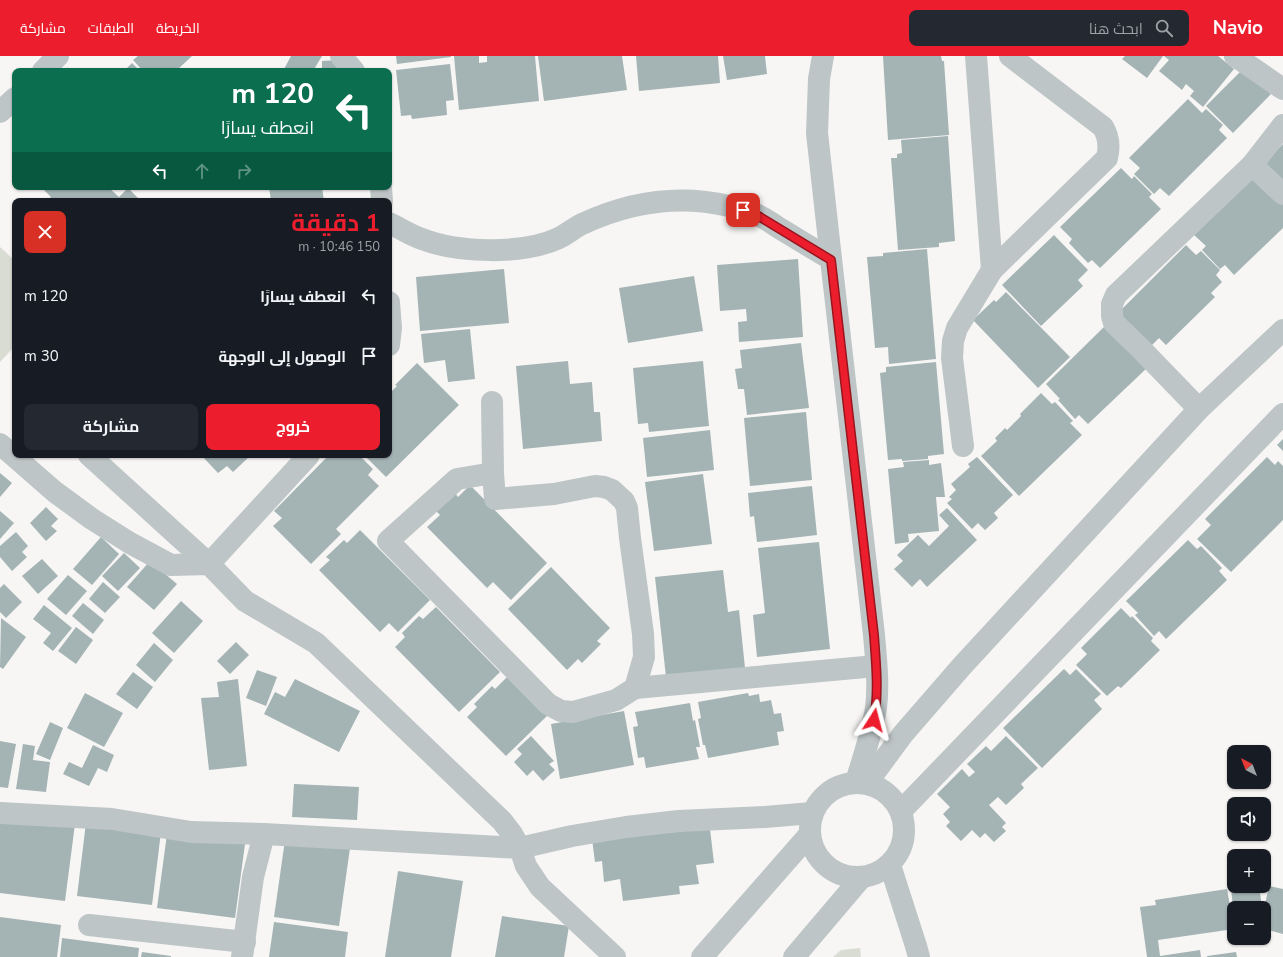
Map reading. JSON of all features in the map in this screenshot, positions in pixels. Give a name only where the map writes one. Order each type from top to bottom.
[{"type":"street","points":[[46,68],[58,56]]},
{"type":"street","points":[[823,56],[820,79],[817,133],[874,635],[878,683],[876,708],[862,783]]},
{"type":"street","points":[[976,56],[992,270]]},
{"type":"street","points":[[963,446],[952,358],[953,341],[963,317],[992,270],[1107,158],[1109,151],[1108,135],[1103,127],[1010,56]]},
{"type":"street","points":[[1235,56],[1283,89]]},
{"type":"street","points":[[0,112],[12,101]]},
{"type":"street","points":[[1199,410],[1114,323],[1112,316],[1112,304],[1120,292],[1252,165],[1283,125]]},
{"type":"street","points":[[1252,165],[1283,194]]},
{"type":"street","points":[[392,224],[422,239],[447,246],[472,250],[516,249],[537,245],[558,238],[603,214],[628,207],[659,201],[705,201],[730,206],[755,214],[831,260]]},
{"type":"street","points":[[862,783],[932,699],[1199,410],[1283,330]]},
{"type":"street","points":[[492,402],[496,499],[554,494],[595,486],[612,490],[624,501],[627,508],[643,634],[644,657],[635,688]]},
{"type":"street","points":[[901,811],[1283,414]]},
{"type":"street","points":[[0,444],[12,454]]},
{"type":"street","points":[[16,458],[55,492],[92,519],[130,544],[170,565],[209,564],[306,458]]},
{"type":"street","points":[[92,458],[209,564],[245,601],[316,643],[502,821],[512,834],[520,848],[526,866],[540,887],[615,957]]},
{"type":"street","points":[[494,473],[456,479],[388,541],[548,704],[561,711],[573,712],[616,700],[635,688],[876,666]]},
{"type":"street","points":[[862,783],[878,787],[888,793],[901,811],[904,820],[904,839],[896,857],[890,865],[877,873],[862,877],[841,875],[827,867],[816,855],[809,834],[812,813],[825,794],[834,788],[845,784],[862,783]]},
{"type":"street","points":[[0,813],[112,819],[191,832],[264,834],[520,848],[572,836],[626,827],[679,821],[812,813]]},
{"type":"street","points":[[89,925],[244,950],[252,877],[264,834]]},
{"type":"street","points":[[702,957],[809,834]]},
{"type":"street","points":[[890,865],[919,957]]},
{"type":"street","points":[[794,957],[862,877]]},
{"type":"shaded area","points":[[0,247],[12,258],[12,349],[0,362]]},
{"type":"shaded area","points":[[860,948],[861,957],[833,957],[841,950]]},
{"type":"building","points":[[138,56],[192,56],[179,68],[140,68],[133,60]]},
{"type":"building","points":[[291,56],[322,56],[315,68],[285,68]]},
{"type":"building","points":[[396,56],[451,56],[451,57],[397,64]]},
{"type":"building","points":[[454,56],[479,56],[479,63],[487,62],[487,56],[535,56],[539,101],[459,110]]},
{"type":"building","points":[[538,56],[622,56],[627,90],[544,101]]},
{"type":"building","points":[[636,56],[718,56],[720,83],[639,91]]},
{"type":"building","points":[[723,56],[765,56],[767,74],[727,80]]},
{"type":"building","points":[[883,56],[941,56],[942,61],[944,61],[949,135],[888,140]]},
{"type":"building","points":[[1125,56],[1163,56],[1147,78],[1122,59]]},
{"type":"building","points":[[1164,56],[1218,56],[1234,69],[1203,107],[1190,96],[1194,91],[1186,84],[1182,90],[1159,71],[1169,60]]},
{"type":"building","points":[[337,60],[338,68],[322,68],[322,61]]},
{"type":"building","points":[[132,63],[137,68],[127,68]]},
{"type":"building","points":[[450,64],[454,100],[446,101],[447,115],[412,119],[411,115],[401,116],[396,70]]},
{"type":"building","points":[[1242,70],[1252,76],[1271,94],[1233,133],[1206,106]]},
{"type":"building","points":[[1188,99],[1202,113],[1206,109],[1223,125],[1219,130],[1227,138],[1169,196],[1160,188],[1154,194],[1134,174],[1140,168],[1129,158]]},
{"type":"building","points":[[948,136],[955,241],[939,243],[939,247],[898,250],[891,158],[897,158],[897,154],[902,153],[901,140]]},
{"type":"building","points":[[1283,144],[1283,183],[1263,163]]},
{"type":"building","points":[[1121,168],[1132,179],[1134,176],[1152,194],[1149,197],[1161,209],[1100,268],[1092,260],[1088,263],[1069,243],[1072,239],[1060,227]]},
{"type":"building","points":[[1257,175],[1283,195],[1283,228],[1234,275],[1225,265],[1220,269],[1202,250],[1206,246],[1194,235]]},
{"type":"building","points":[[44,190],[111,190],[119,197],[126,190],[130,190],[138,198],[50,198],[51,197]]},
{"type":"building","points":[[269,190],[322,190],[324,198],[271,198]]},
{"type":"building","points":[[1054,235],[1088,270],[1078,280],[1083,286],[1041,326],[1002,285]]},
{"type":"building","points":[[1186,245],[1196,255],[1201,251],[1220,270],[1216,275],[1222,282],[1211,293],[1215,297],[1166,345],[1159,338],[1150,347],[1117,314]]},
{"type":"building","points":[[927,249],[936,359],[889,364],[888,347],[875,348],[867,257],[883,256],[883,253]]},
{"type":"building","points":[[798,259],[803,337],[739,342],[738,322],[747,321],[746,309],[720,311],[717,265]]},
{"type":"building","points":[[504,269],[509,323],[420,331],[416,277]]},
{"type":"building","points":[[694,276],[703,331],[628,343],[619,288]]},
{"type":"building","points":[[1006,292],[1070,357],[1038,388],[973,320],[994,300],[996,302]]},
{"type":"building","points":[[1107,324],[1148,367],[1088,424],[1079,415],[1075,419],[1058,400],[1060,399],[1046,384]]},
{"type":"building","points":[[470,329],[475,379],[448,382],[445,360],[424,363],[421,334]]},
{"type":"building","points":[[801,343],[809,408],[747,415],[744,389],[738,389],[735,369],[742,368],[740,350]]},
{"type":"building","points":[[568,361],[570,384],[592,382],[594,412],[600,412],[602,441],[523,449],[516,366]]},
{"type":"building","points":[[703,361],[709,426],[649,432],[648,423],[638,424],[633,368]]},
{"type":"building","points":[[936,362],[944,454],[928,456],[928,459],[902,461],[902,459],[888,460],[880,373],[886,372],[886,367]]},
{"type":"building","points":[[417,363],[459,405],[386,477],[367,458],[392,458],[392,391],[397,386],[395,385]]},
{"type":"building","points":[[1041,393],[1052,404],[1055,402],[1073,421],[1070,423],[1082,435],[1019,496],[981,456],[997,441],[995,438],[1005,428],[1007,430],[1021,416],[1020,414]]},
{"type":"building","points":[[806,412],[812,480],[750,486],[744,418]]},
{"type":"building","points":[[710,430],[714,470],[647,477],[643,438]]},
{"type":"building","points":[[1283,439],[1283,451],[1277,445]]},
{"type":"building","points":[[977,457],[1013,495],[994,513],[998,518],[985,530],[978,523],[972,529],[947,503],[952,499],[949,497],[956,490],[951,484],[970,467],[968,464]]},
{"type":"building","points":[[1267,457],[1275,465],[1278,461],[1283,466],[1283,520],[1231,572],[1197,539],[1211,525],[1205,519]]},
{"type":"building","points":[[204,458],[248,458],[233,472],[227,466],[218,473]]},
{"type":"building","points":[[326,458],[362,458],[373,469],[368,475],[379,486],[336,529],[341,534],[311,564],[273,526],[282,518],[274,511]]},
{"type":"building","points":[[929,460],[929,465],[941,463],[945,497],[936,497],[939,531],[908,534],[909,542],[895,544],[888,469],[904,467],[903,462]]},
{"type":"building","points":[[0,473],[12,483],[0,497]]},
{"type":"building","points":[[703,474],[712,544],[654,551],[645,482]]},
{"type":"building","points":[[470,485],[547,563],[511,600],[493,582],[487,588],[427,527],[440,515],[436,511],[455,493],[458,497]]},
{"type":"building","points":[[812,486],[817,535],[757,542],[754,516],[750,517],[748,493]]},
{"type":"building","points":[[46,507],[58,519],[51,526],[57,531],[46,541],[30,523]]},
{"type":"building","points":[[947,508],[977,540],[927,587],[920,579],[912,587],[894,569],[903,561],[897,555],[918,535],[929,546],[949,526],[939,515]]},
{"type":"building","points":[[0,511],[14,523],[0,539]]},
{"type":"building","points":[[360,530],[430,600],[398,632],[389,623],[380,632],[319,570],[330,560],[326,557],[344,540],[347,543]]},
{"type":"building","points":[[16,532],[28,546],[22,552],[27,557],[12,571],[0,557],[0,546]]},
{"type":"building","points":[[101,537],[119,554],[92,585],[73,569]]},
{"type":"building","points":[[1188,540],[1197,549],[1201,546],[1222,568],[1219,571],[1227,580],[1166,639],[1159,631],[1154,636],[1135,615],[1138,613],[1126,601]]},
{"type":"building","points":[[819,542],[830,649],[757,657],[753,615],[765,613],[758,548]]},
{"type":"building","points":[[124,553],[140,568],[118,591],[102,576]]},
{"type":"building","points":[[42,559],[58,576],[38,594],[22,576]]},
{"type":"building","points":[[150,561],[177,584],[154,610],[127,587]]},
{"type":"building","points":[[551,567],[610,628],[597,641],[601,644],[582,663],[578,659],[567,670],[508,609]]},
{"type":"building","points":[[723,570],[728,612],[739,610],[745,668],[666,677],[655,577]]},
{"type":"building","points":[[68,575],[87,591],[66,615],[47,599]]},
{"type":"building","points":[[103,582],[120,597],[105,613],[89,599]]},
{"type":"building","points":[[4,584],[22,602],[6,618],[0,612],[0,588]]},
{"type":"building","points":[[181,601],[203,621],[174,653],[152,633]]},
{"type":"building","points":[[83,603],[104,620],[93,634],[72,616]]},
{"type":"building","points":[[44,605],[72,628],[53,651],[43,643],[51,633],[33,619]]},
{"type":"building","points":[[436,607],[500,672],[459,712],[395,647],[405,637],[402,633],[419,616],[423,619]]},
{"type":"building","points":[[1121,608],[1131,618],[1132,616],[1153,638],[1151,641],[1160,650],[1121,688],[1118,686],[1107,696],[1076,665],[1087,654],[1081,648]]},
{"type":"building","points":[[1,618],[26,637],[3,669],[0,667]]},
{"type":"building","points":[[76,627],[93,640],[76,664],[58,651]]},
{"type":"building","points":[[236,642],[249,655],[230,674],[217,661]]},
{"type":"building","points":[[154,643],[173,660],[155,682],[136,665]]},
{"type":"building","points":[[1064,669],[1070,675],[1076,669],[1101,694],[1094,700],[1102,709],[1042,768],[1003,728]]},
{"type":"building","points":[[257,670],[277,677],[266,706],[246,698]]},
{"type":"building","points":[[133,672],[153,687],[137,709],[116,694]]},
{"type":"building","points":[[509,675],[548,715],[506,756],[467,717],[477,707],[474,704],[492,686],[495,689]]},
{"type":"building","points":[[238,679],[247,766],[209,770],[201,698],[219,697],[217,682]]},
{"type":"building","points":[[295,679],[360,711],[339,752],[264,714],[275,692],[285,697]]},
{"type":"building","points":[[85,693],[123,713],[104,747],[67,728]]},
{"type":"building","points":[[748,693],[749,696],[759,694],[760,702],[771,700],[774,714],[781,713],[784,731],[777,732],[779,745],[708,758],[705,745],[703,745],[698,719],[701,718],[698,702]]},
{"type":"building","points":[[690,703],[700,747],[696,747],[699,759],[646,768],[644,757],[638,758],[633,727],[638,726],[635,712]]},
{"type":"building","points":[[624,711],[634,765],[560,779],[551,724]]},
{"type":"building","points":[[50,722],[63,728],[50,760],[36,754]]},
{"type":"building","points":[[531,736],[554,761],[549,764],[555,770],[543,781],[533,770],[527,776],[514,762],[522,754],[517,749]]},
{"type":"building","points":[[1006,736],[1038,768],[1021,784],[1024,788],[1006,805],[998,797],[989,805],[1006,823],[1002,827],[1006,831],[994,842],[985,833],[980,838],[972,830],[961,841],[946,826],[950,822],[943,814],[950,807],[937,794],[962,769],[969,777],[975,772],[967,764],[986,746],[991,751]]},
{"type":"building","points":[[0,741],[16,744],[8,788],[0,787]]},
{"type":"building","points":[[23,744],[35,746],[33,760],[50,762],[46,792],[16,789]]},
{"type":"building","points":[[93,745],[114,755],[107,772],[98,768],[89,786],[63,774],[69,762],[82,768]]},
{"type":"building","points":[[294,784],[359,787],[357,820],[292,817]]},
{"type":"building","points":[[0,815],[75,824],[65,901],[0,893]]},
{"type":"building","points":[[86,823],[161,832],[152,905],[77,896]]},
{"type":"building","points":[[710,829],[714,863],[696,865],[699,884],[679,886],[680,894],[623,901],[620,879],[604,882],[602,861],[595,862],[592,839]]},
{"type":"building","points":[[167,834],[245,844],[235,918],[157,908]]},
{"type":"building","points":[[285,840],[350,848],[339,926],[274,917]]},
{"type":"building","points":[[398,871],[463,881],[451,957],[385,957]]},
{"type":"building","points":[[1271,886],[1283,889],[1283,934],[1271,931],[1271,901],[1266,901],[1267,893],[1271,893]]},
{"type":"building","points":[[1227,889],[1229,901],[1227,901],[1227,930],[1158,940],[1160,956],[1200,950],[1201,957],[1147,957],[1140,907],[1156,905],[1155,900]]},
{"type":"building","points":[[1232,893],[1260,893],[1261,901],[1232,901]]},
{"type":"building","points":[[502,916],[569,926],[564,957],[495,957]]},
{"type":"building","points":[[0,917],[61,925],[57,957],[0,957]]},
{"type":"building","points":[[274,922],[348,932],[345,957],[269,957]]},
{"type":"building","points":[[62,938],[139,948],[138,957],[60,957]]},
{"type":"building","points":[[142,952],[171,956],[171,957],[141,957]]},
{"type":"building","points":[[1236,952],[1237,957],[1207,957],[1207,956]]},
{"type":"route","points":[[743,210],[755,214],[831,260],[874,635],[878,683],[874,720]]}]
